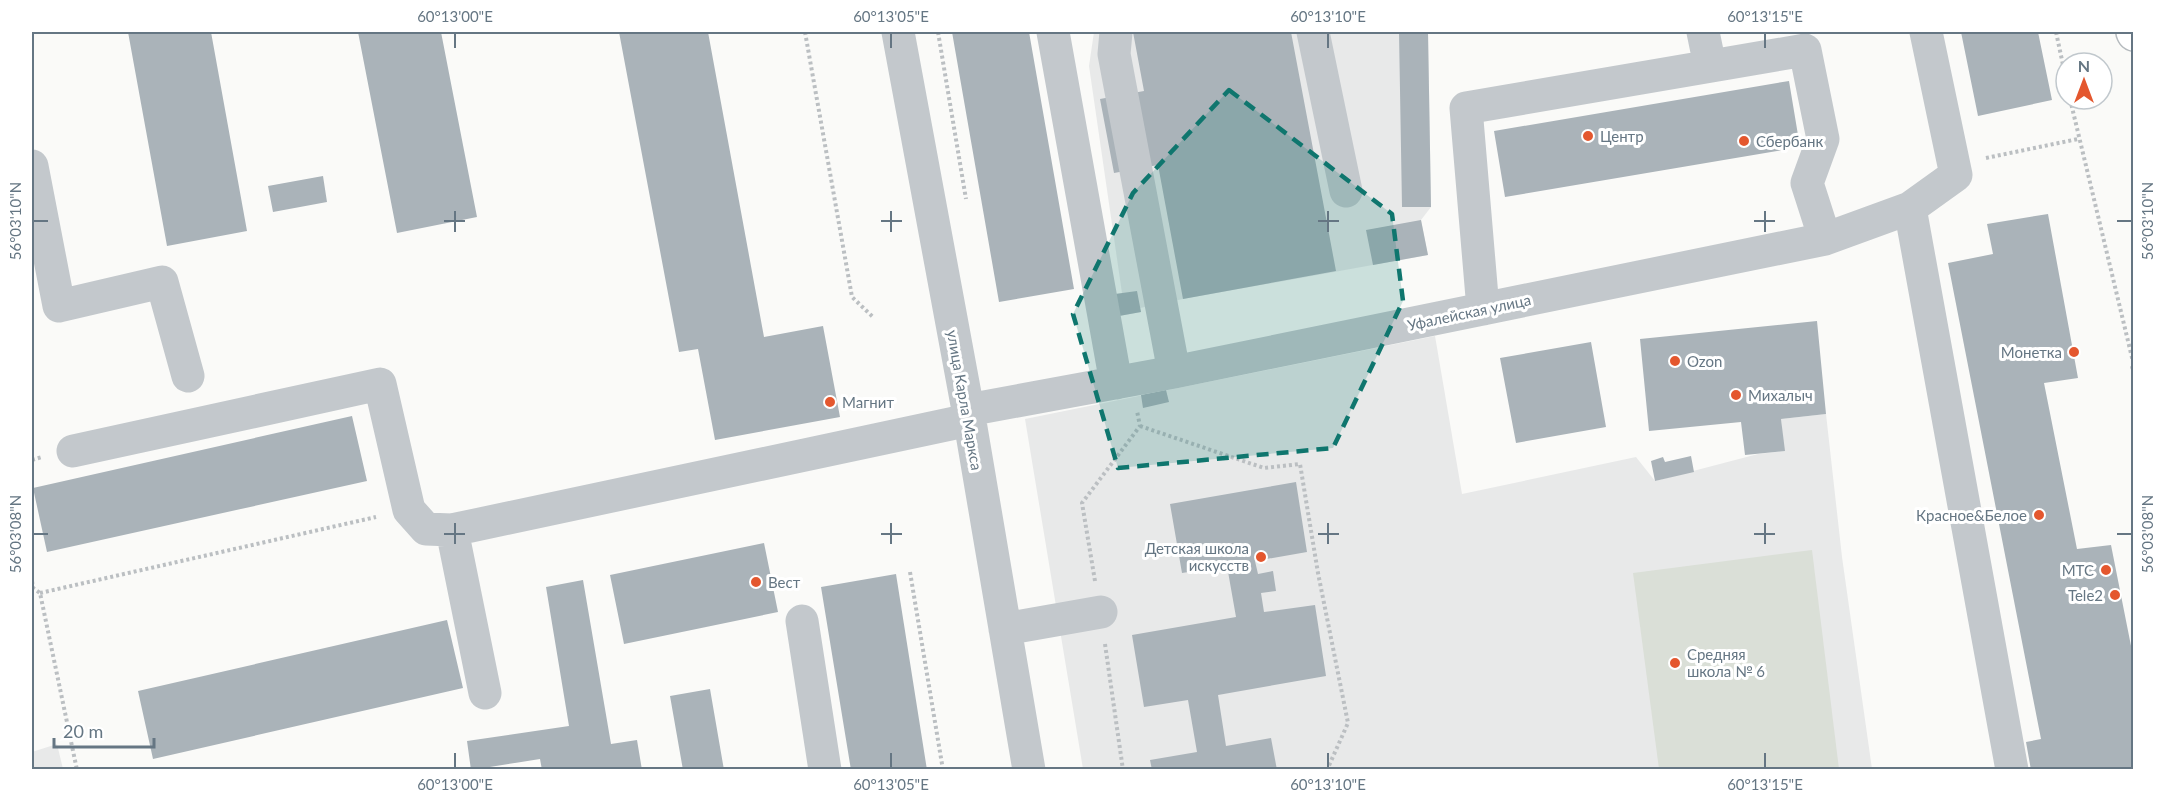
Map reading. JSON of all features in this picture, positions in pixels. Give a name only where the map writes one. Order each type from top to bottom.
[{"type":"street","name":"улица Карла Маркса","points":[[898,32],[969,415],[1029,770]]},
{"type":"street","points":[[1053,32],[1116,382]]},
{"type":"street","points":[[1116,32],[1113,54],[1174,372]]},
{"type":"street","points":[[1313,32],[1346,192]]},
{"type":"street","points":[[1703,32],[1710,66]]},
{"type":"street","points":[[1926,32],[1956,175]]},
{"type":"street","points":[[1483,309],[1466,108],[1805,50],[1823,139],[1807,183],[1825,239]]},
{"type":"street","points":[[32,166],[59,306],[162,282],[188,376]]},
{"type":"street","name":"Уфалейская улица","points":[[409,510],[426,529],[452,530],[1116,382],[1825,239],[1910,208],[1956,175]]},
{"type":"street","points":[[1910,208],[2012,770]]},
{"type":"street","points":[[72,451],[380,384],[409,510]]},
{"type":"street","points":[[452,530],[485,693]]},
{"type":"street","points":[[1005,629],[1101,612]]},
{"type":"street","points":[[802,621],[825,770]]},
{"type":"path","points":[[805,32],[852,297],[874,318]]},
{"type":"path","points":[[2056,32],[2060,51]]},
{"type":"path","points":[[2072,111],[2133,366],[2133,375]]},
{"type":"path","points":[[1956,175],[1990,156],[2078,139]]},
{"type":"path","points":[[1140,426],[1264,468],[1300,464],[1318,573],[1348,723],[1327,770]]},
{"type":"path","points":[[40,593],[409,510]]},
{"type":"path","points":[[910,572],[943,770]]},
{"type":"path","points":[[32,581],[33,588],[40,593],[77,770]]},
{"type":"highlighted area","points":[[1229,90],[1392,214],[1403,301],[1333,448],[1118,468],[1073,314],[1133,193]]},
{"type":"shaded area","points":[[1094,32],[1428,32],[1431,207],[1421,220],[1428,255],[1183,299],[1140,308],[1141,312],[1119,316],[1122,293],[1089,66]]},
{"type":"shaded area","points":[[1435,336],[1462,494],[1636,457],[1655,481],[1758,454],[1784,451],[1781,419],[1826,414],[1842,557],[1872,769],[1083,769],[1025,419]]},
{"type":"shaded area","points":[[1812,550],[1839,769],[1659,769],[1633,573]]},
{"type":"shaded area","points":[[57,744],[63,769],[32,769],[32,752]]},
{"type":"building","points":[[128,32],[211,32],[247,231],[167,246]]},
{"type":"building","points":[[358,32],[441,32],[477,217],[397,233]]},
{"type":"building","points":[[619,32],[708,32],[764,337],[823,326],[840,417],[715,440],[698,349],[679,352]]},
{"type":"building","points":[[952,32],[1029,32],[1074,289],[999,302]]},
{"type":"building","points":[[1133,32],[1291,32],[1336,271],[1183,299],[1158,165],[1114,173],[1100,99],[1144,91]]},
{"type":"building","points":[[1399,32],[1428,32],[1431,207],[1402,207]]},
{"type":"building","points":[[1961,32],[2038,32],[2052,100],[1978,116]]},
{"type":"building","points":[[1789,81],[1800,147],[1505,197],[1494,131]]},
{"type":"building","points":[[323,176],[327,202],[273,212],[268,186]]},
{"type":"building","points":[[2048,214],[2078,378],[2044,383],[2077,549],[2111,545],[2134,661],[2134,770],[2031,770],[2026,742],[2041,739],[1948,263],[1993,254],[1987,224]]},
{"type":"building","points":[[1421,220],[1428,255],[1373,265],[1366,230]]},
{"type":"building","points":[[1137,291],[1141,312],[1119,316],[1115,294]]},
{"type":"building","points":[[1817,321],[1826,414],[1781,419],[1785,451],[1745,455],[1741,422],[1649,431],[1640,339]]},
{"type":"building","points":[[1591,342],[1606,427],[1516,443],[1500,358]]},
{"type":"building","points":[[1166,390],[1169,402],[1143,408],[1141,395]]},
{"type":"building","points":[[352,416],[367,481],[47,552],[33,488]]},
{"type":"building","points":[[1691,456],[1694,472],[1655,481],[1651,461],[1663,457],[1665,462]]},
{"type":"building","points":[[1296,482],[1307,552],[1255,561],[1258,574],[1273,571],[1276,591],[1261,593],[1264,612],[1315,605],[1326,676],[1218,695],[1226,746],[1271,738],[1277,770],[1152,770],[1150,760],[1197,752],[1188,700],[1144,707],[1132,635],[1236,617],[1227,566],[1182,573],[1170,504]]},
{"type":"building","points":[[764,543],[778,612],[624,644],[610,575]]},
{"type":"building","points":[[896,574],[927,770],[851,770],[821,587]]},
{"type":"building","points":[[583,580],[611,744],[637,740],[642,770],[542,770],[540,759],[471,770],[467,741],[569,726],[546,587]]},
{"type":"building","points":[[447,620],[463,688],[153,759],[138,691]]},
{"type":"building","points":[[710,689],[724,770],[683,770],[670,696]]},
{"type":"place","name":"Центр","points":[[1588,136]]},
{"type":"place","name":"Сбербанк","points":[[1744,141]]},
{"type":"place","name":"Монетка","points":[[2074,352]]},
{"type":"place","name":"Ozon","points":[[1675,361]]},
{"type":"place","name":"Михалыч","points":[[1736,395]]},
{"type":"place","name":"Магнит","points":[[830,402]]},
{"type":"place","name":"Красное&Белое","points":[[2039,515]]},
{"type":"place","name":"Детская школа искусств","points":[[1261,557]]},
{"type":"place","name":"МТС","points":[[2106,570]]},
{"type":"place","name":"Вест","points":[[756,582]]},
{"type":"place","name":"Tele2","points":[[2115,595]]},
{"type":"place","name":"Средняя школа № 6","points":[[1675,663]]}]
